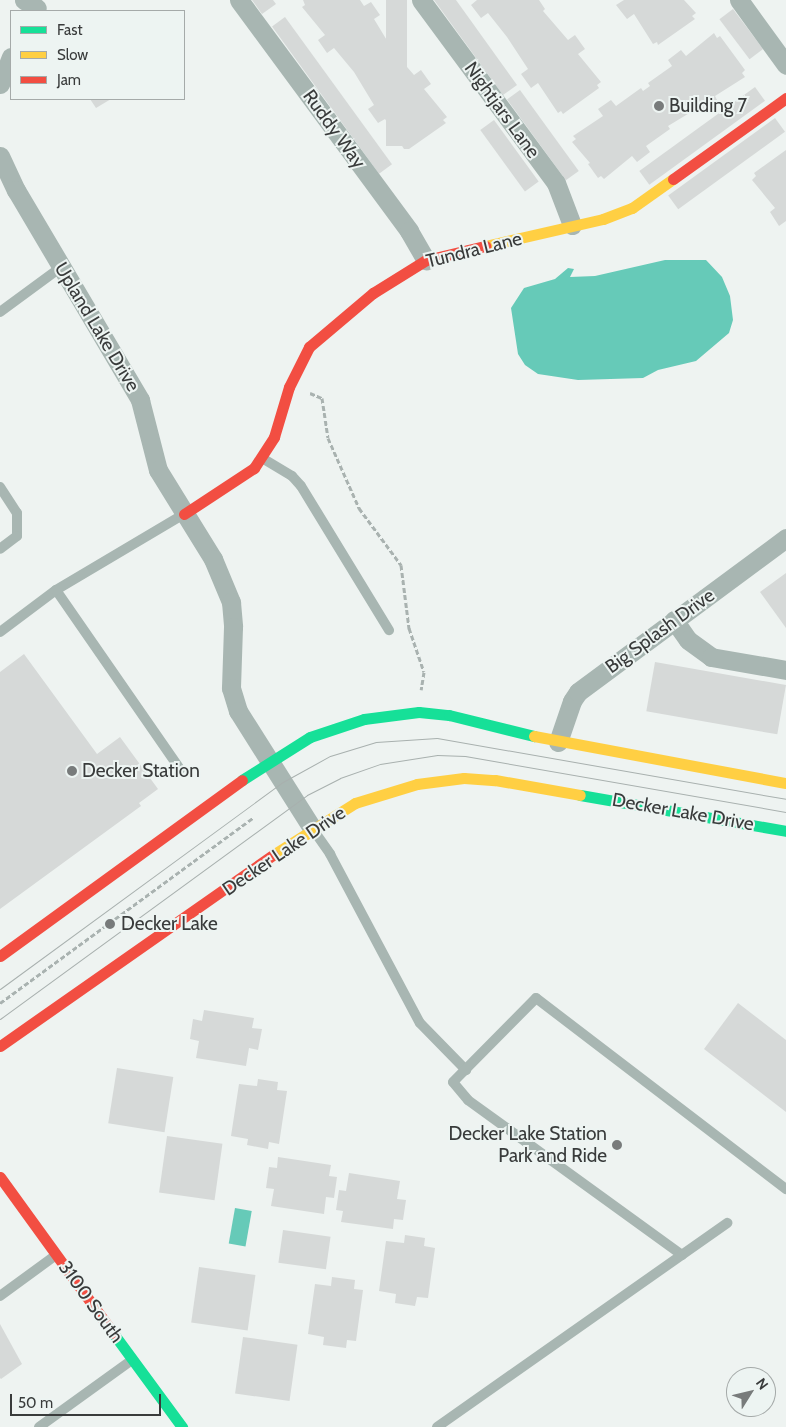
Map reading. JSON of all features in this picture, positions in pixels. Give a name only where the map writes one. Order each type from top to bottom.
[{"type":"street","name":"Ruddy Way","points":[[239,0],[409,231],[426,260]]},
{"type":"street","name":"Nightjars Lane","points":[[421,0],[556,184],[572,225]]},
{"type":"street","points":[[739,0],[786,65]]},
{"type":"street","points":[[0,84],[10,59]]},
{"type":"street","name":"Tundra Lane","points":[[184,514],[238,481],[262,458],[274,437],[298,364],[309,347],[373,292],[426,260],[603,219],[632,208],[786,98]]},
{"type":"street","name":"Upland Lake Drive","points":[[0,156],[16,190],[140,400],[158,470],[213,559],[228,594],[233,627],[231,688],[238,711],[267,762],[312,828]]},
{"type":"street","name":"Big Splash Drive","points":[[558,742],[572,701],[578,692],[786,538]]},
{"type":"street","points":[[674,620],[688,640],[710,657],[786,670]]},
{"type":"street","points":[[0,956],[267,762],[296,744],[337,726],[410,712],[449,715],[558,742],[786,783]]},
{"type":"street","name":"Decker Lake Drive","points":[[0,1046],[312,828],[355,803],[382,793],[417,784],[464,778],[550,788],[786,831]]},
{"type":"street","name":"3100 South","points":[[0,1176],[182,1427]]},
{"type":"lane","points":[[0,312],[61,267]]},
{"type":"lane","points":[[262,458],[292,476],[301,486],[390,630]]},
{"type":"lane","points":[[0,487],[17,513],[18,536],[0,549]]},
{"type":"lane","points":[[0,632],[56,590],[184,514]]},
{"type":"lane","points":[[56,590],[180,769]]},
{"type":"lane","points":[[312,828],[330,854],[420,1024],[466,1070]]},
{"type":"lane","points":[[682,1255],[468,1100],[453,1082],[536,998],[786,1189]]},
{"type":"lane","points":[[437,1427],[727,1223]]},
{"type":"lane","points":[[0,1296],[57,1254]]},
{"type":"lane","points":[[39,1427],[133,1359]]},
{"type":"path","points":[[303,390],[322,398],[328,438],[344,476],[360,508],[401,565],[409,628],[424,672],[420,698]]},
{"type":"path","points":[[0,1003],[253,818]]},
{"type":"shaded area","points":[[665,260],[706,260],[722,277],[730,296],[733,320],[729,333],[696,361],[658,370],[643,378],[578,380],[538,374],[525,365],[518,354],[511,308],[524,288],[555,279],[568,268],[574,269],[570,277],[595,276]]},
{"type":"shaded area","points":[[235,1208],[252,1211],[245,1246],[229,1243]]},
{"type":"building","points":[[252,0],[273,0],[276,4],[262,14]]},
{"type":"building","points":[[303,0],[360,0],[364,6],[371,2],[380,15],[374,19],[394,52],[414,75],[421,70],[431,84],[424,89],[447,117],[443,120],[446,123],[409,149],[404,149],[385,119],[378,123],[368,109],[374,105],[354,72],[334,48],[327,53],[318,40],[325,35],[302,7],[305,5]]},
{"type":"building","points":[[386,0],[407,0],[407,146],[386,146]]},
{"type":"building","points":[[434,0],[456,0],[517,85],[503,95]]},
{"type":"building","points":[[477,0],[539,0],[545,9],[543,11],[568,40],[575,35],[585,49],[578,54],[601,82],[597,85],[599,88],[563,114],[561,111],[558,113],[538,83],[531,88],[521,74],[528,69],[507,37],[488,13],[481,18],[471,5]]},
{"type":"building","points":[[624,0],[684,0],[696,13],[692,16],[695,19],[658,45],[657,42],[653,44],[634,14],[627,19],[616,5]]},
{"type":"building","points":[[733,9],[763,49],[750,59],[719,19]]},
{"type":"building","points":[[285,17],[392,164],[379,174],[272,26]]},
{"type":"building","name":"Building 7","points":[[714,33],[717,38],[720,36],[745,70],[742,73],[745,77],[715,96],[718,102],[705,112],[701,106],[668,126],[670,129],[646,146],[650,152],[637,162],[632,156],[604,179],[601,176],[598,178],[588,164],[590,163],[572,142],[576,139],[573,136],[603,116],[598,109],[611,100],[616,106],[641,88],[643,91],[650,86],[648,83],[672,66],[668,60],[681,50],[686,56]]},
{"type":"building","points":[[755,87],[765,101],[649,185],[639,171]]},
{"type":"building","points":[[520,90],[579,171],[566,180],[507,99]]},
{"type":"building","points":[[91,100],[109,100],[96,108]]},
{"type":"building","points":[[775,118],[785,132],[678,209],[668,196]]},
{"type":"building","points":[[494,120],[539,181],[525,191],[480,130]]},
{"type":"building","points":[[786,150],[786,221],[779,226],[770,212],[775,208],[752,180],[756,176],[754,173]]},
{"type":"building","points":[[786,573],[786,628],[760,592]]},
{"type":"building","name":"Decker Station","points":[[24,654],[97,754],[120,737],[158,789],[139,803],[141,806],[0,909],[0,672]]},
{"type":"building","points":[[655,662],[786,685],[777,734],[646,711]]},
{"type":"building","points":[[738,1003],[786,1040],[786,1112],[704,1049]]},
{"type":"building","points":[[204,1010],[254,1018],[252,1028],[262,1029],[258,1050],[249,1048],[246,1066],[196,1058],[199,1041],[190,1039],[193,1019],[202,1021]]},
{"type":"building","points":[[117,1068],[173,1077],[165,1132],[108,1123]]},
{"type":"building","points":[[258,1079],[278,1082],[277,1090],[287,1091],[279,1144],[269,1142],[268,1149],[247,1145],[248,1139],[231,1136],[239,1084],[257,1086]]},
{"type":"building","points":[[167,1136],[222,1144],[215,1200],[159,1192]]},
{"type":"building","points":[[278,1157],[331,1165],[329,1176],[337,1177],[334,1198],[326,1197],[324,1214],[271,1206],[274,1189],[266,1188],[269,1167],[277,1168]]},
{"type":"building","points":[[349,1173],[400,1181],[397,1199],[406,1200],[403,1220],[394,1219],[393,1229],[341,1222],[343,1211],[336,1210],[339,1190],[346,1191]]},
{"type":"building","points":[[283,1230],[331,1237],[326,1269],[278,1263]]},
{"type":"building","points":[[405,1235],[425,1238],[424,1246],[435,1248],[428,1298],[417,1297],[415,1306],[395,1303],[396,1294],[379,1291],[386,1241],[404,1243]]},
{"type":"building","points":[[199,1267],[255,1275],[248,1330],[191,1322]]},
{"type":"building","points":[[332,1277],[355,1280],[354,1289],[363,1290],[356,1341],[347,1340],[346,1348],[323,1345],[324,1337],[308,1334],[315,1284],[331,1286]]},
{"type":"building","points":[[0,1324],[22,1364],[1,1379],[0,1378]]},
{"type":"building","points":[[243,1337],[297,1345],[290,1401],[235,1393]]},
{"type":"tram line","points":[[0,989],[281,783],[330,756],[376,742],[437,738],[786,799]]},
{"type":"tram line","points":[[0,1019],[307,795],[340,778],[380,764],[437,755],[465,756],[786,812]]},
{"type":"traffic: fast","points":[[242,780],[310,737],[364,719],[419,712],[449,715],[534,736]]},
{"type":"traffic: fast","points":[[580,795],[786,831]]},
{"type":"traffic: fast","points":[[113,1333],[182,1427]]},
{"type":"traffic: slow","points":[[485,246],[603,219],[632,208],[673,179]]},
{"type":"traffic: slow","points":[[534,736],[786,783]]},
{"type":"traffic: slow","points":[[273,855],[355,803],[417,784],[464,778],[495,780],[580,795]]},
{"type":"traffic: jam","points":[[673,179],[786,98]]},
{"type":"traffic: jam","points":[[184,514],[254,468],[274,437],[289,387],[309,347],[373,293],[426,260],[485,246]]},
{"type":"traffic: jam","points":[[0,956],[242,780]]},
{"type":"traffic: jam","points":[[0,1046],[273,855]]},
{"type":"traffic: jam","points":[[0,1177],[113,1333]]},
{"type":"place","name":"Building 7","points":[[659,106]]},
{"type":"place","name":"Decker Station","points":[[72,771]]},
{"type":"place","name":"Decker Lake","points":[[110,924]]},
{"type":"place","name":"Decker Lake Station Park and Ride","points":[[617,1145]]}]
